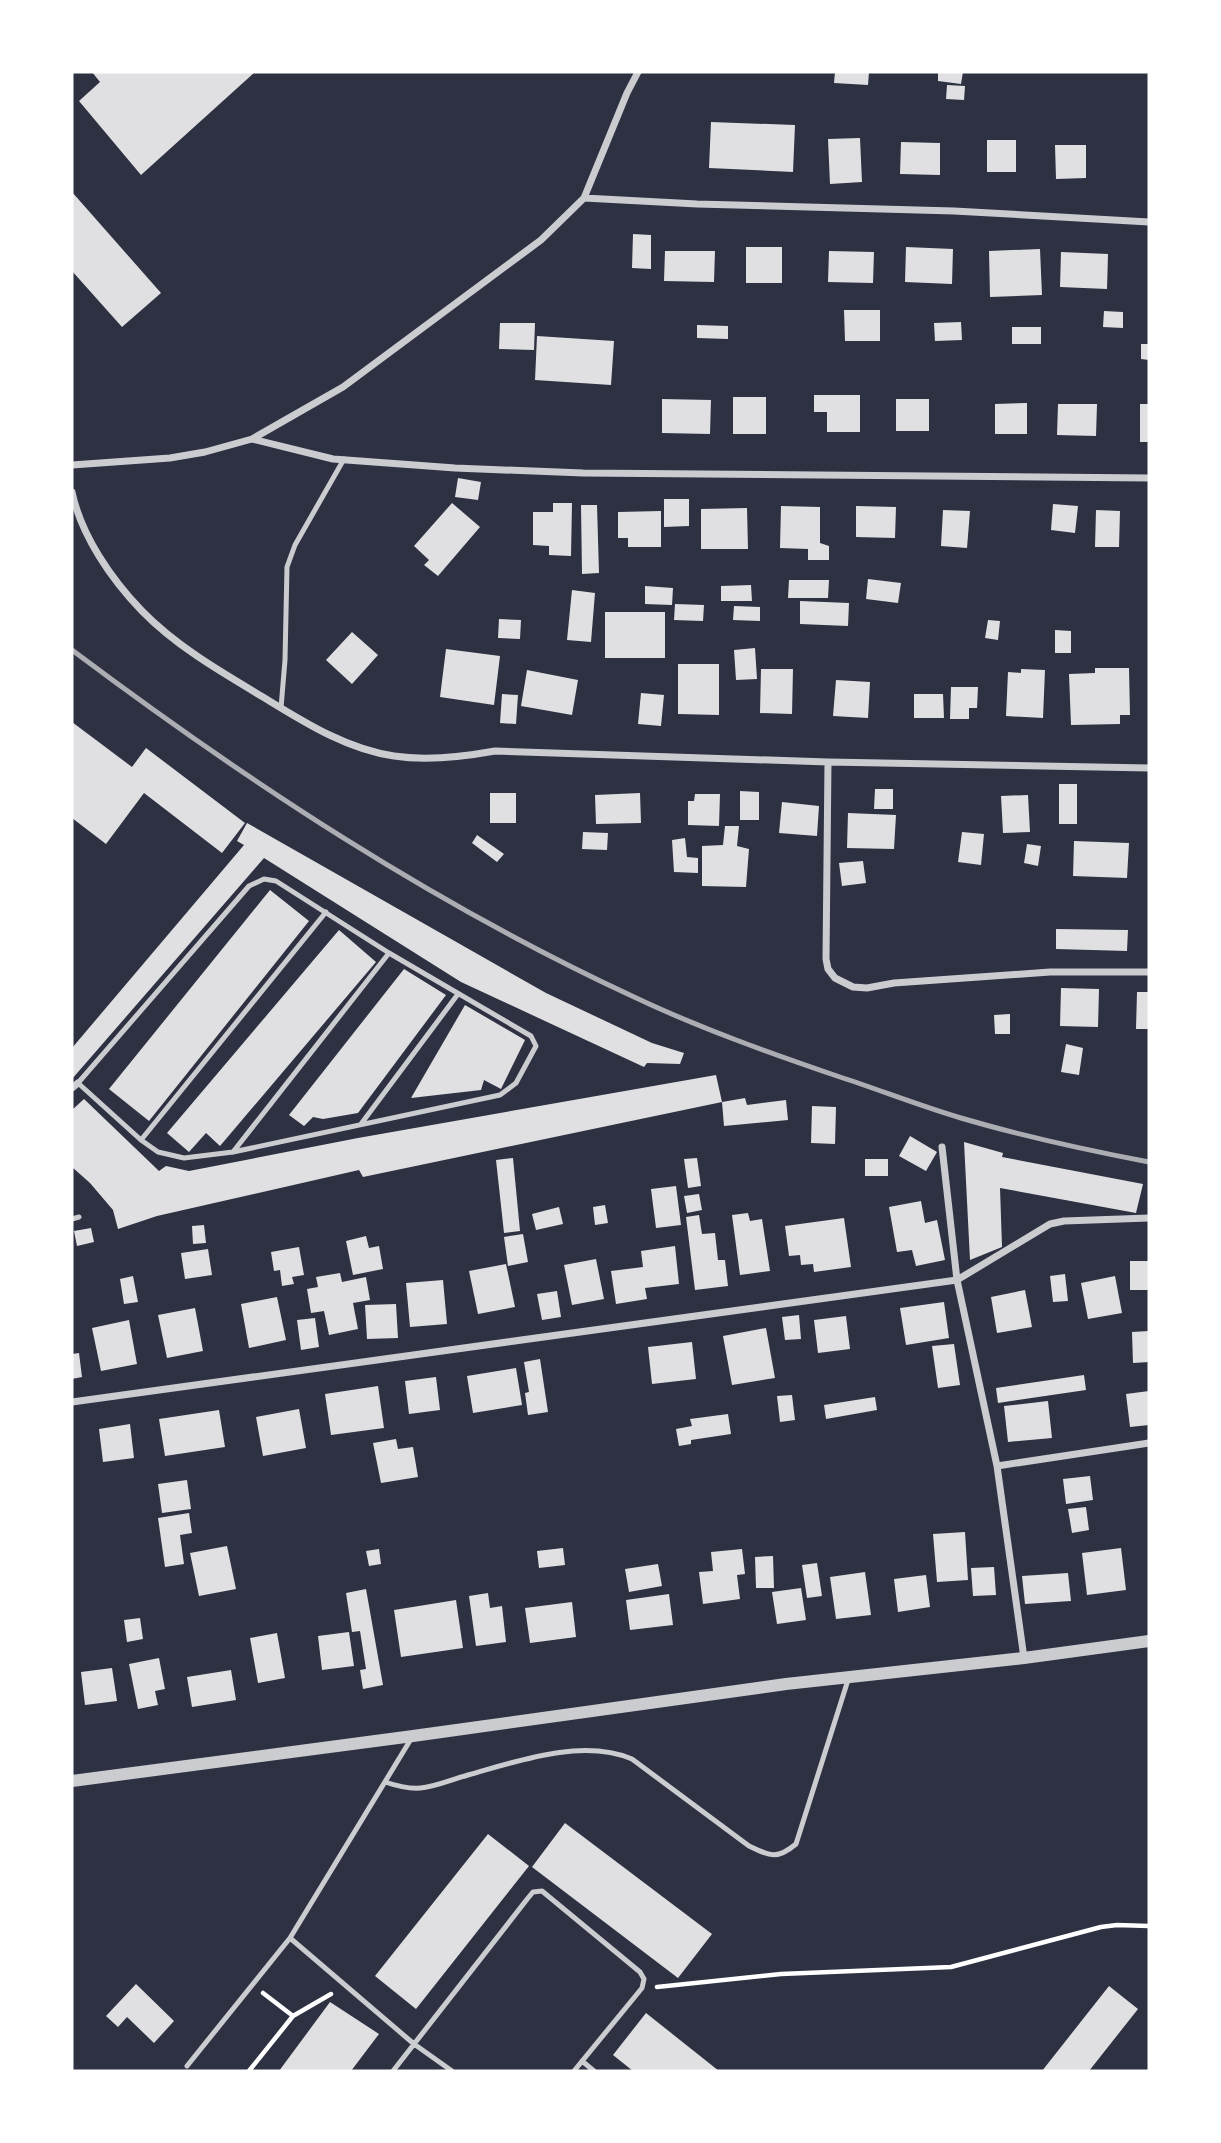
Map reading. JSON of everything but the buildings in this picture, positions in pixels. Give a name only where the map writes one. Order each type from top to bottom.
[{"type":"street","points":[[72,465],[170,458],[252,439],[342,387],[541,240],[584,198],[638,72]]},
{"type":"street","points":[[584,198],[954,211],[1149,222]]},
{"type":"street","points":[[252,439],[344,459],[455,468],[583,472],[1149,478]]},
{"type":"street","points":[[72,492],[90,541],[116,579],[142,611],[185,647],[281,708],[351,744],[394,756],[465,756],[495,751],[828,762],[1149,768]]},
{"type":"street","points":[[828,762],[826,959],[828,969],[835,978],[853,987],[867,988],[894,983],[1050,972],[1149,972]]},
{"type":"street","points":[[942,1147],[957,1280],[997,1466],[1024,1658]]},
{"type":"street","points":[[72,1402],[957,1280],[1050,1224],[1064,1221],[1149,1218]]},
{"type":"street","points":[[997,1466],[1149,1443]]},
{"type":"street","points":[[72,1781],[786,1684],[1024,1658],[1149,1641]]},
{"type":"lane","points":[[281,708],[287,567],[295,545],[344,459]]},
{"type":"lane","points":[[264,879],[276,881],[326,912],[388,953],[531,1036],[536,1046],[516,1083],[500,1095],[233,1152],[184,1158],[158,1152],[75,1086],[249,886],[264,879]]},
{"type":"lane","points":[[141,1140],[326,912]]},
{"type":"lane","points":[[233,1152],[388,953]]},
{"type":"lane","points":[[360,1125],[458,994]]},
{"type":"lane","points":[[385,1782],[417,1790],[553,1754],[593,1750],[616,1753],[632,1759],[749,1846],[769,1856],[785,1853],[796,1844],[849,1677]]},
{"type":"lane","points":[[187,2066],[290,1938],[413,1736]]},
{"type":"lane","points":[[393,2071],[533,1892],[542,1891],[640,1972],[644,1979],[642,1988],[574,2071]]},
{"type":"lane","points":[[290,1938],[414,2044],[452,2071]]},
{"type":"lane","points":[[582,2061],[594,2071]]},
{"type":"path","points":[[642,1988],[781,1974],[951,1967],[1101,1927],[1149,1926]]},
{"type":"path","points":[[252,1985],[293,2016]]},
{"type":"path","points":[[248,2071],[293,2016],[346,1986]]},
{"type":"railway","points":[[72,650],[206,747],[343,838],[485,921],[632,996],[735,1040],[946,1113],[1031,1137],[1149,1162]]}]
